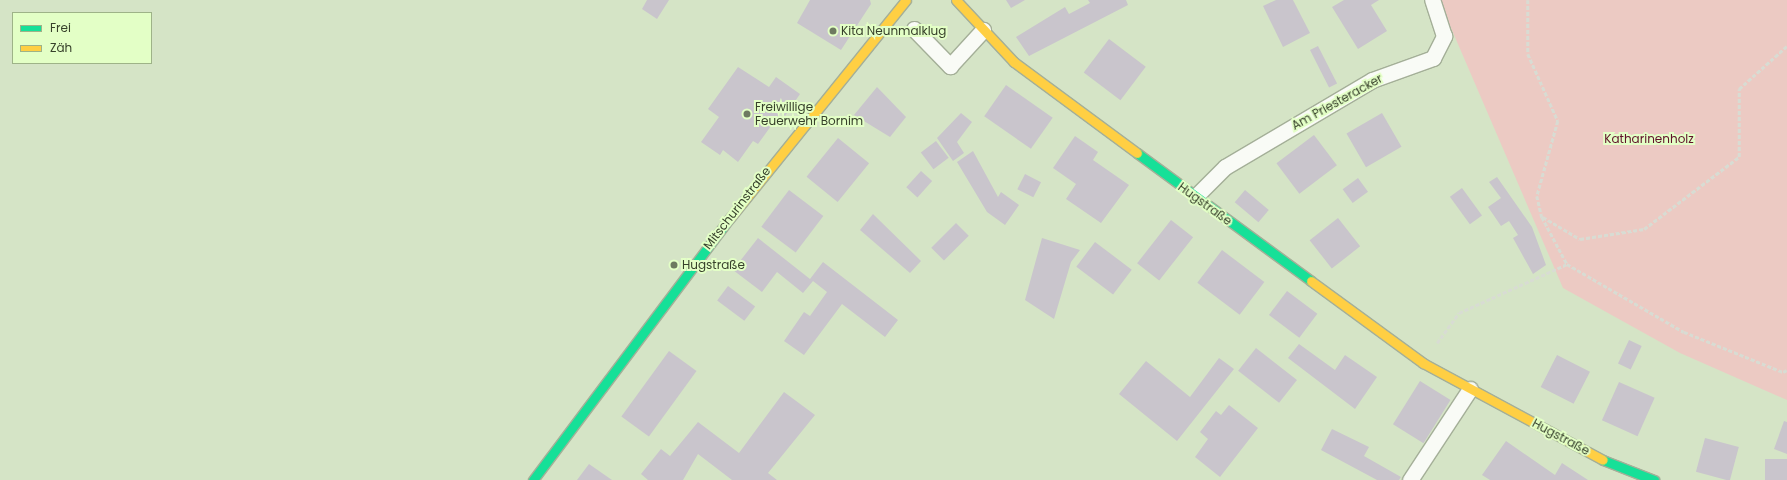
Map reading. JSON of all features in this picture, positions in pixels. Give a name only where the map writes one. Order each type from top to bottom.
[{"type":"street","name":"Mitschurinstraße","points":[[533,480],[756,183],[906,0]]},
{"type":"street","name":"Hugstraße","points":[[956,0],[1014,62],[1423,363],[1619,469],[1654,480]]},
{"type":"lane","name":"Am Priesteracker","points":[[1196,196],[1225,167],[1372,80],[1433,58],[1444,36],[1432,0]]},
{"type":"lane","points":[[914,29],[950,66],[983,30]]},
{"type":"lane","points":[[1410,480],[1470,388]]},
{"type":"path","points":[[1528,0],[1528,54],[1558,121],[1537,196],[1542,217],[1567,264],[1684,332],[1783,372],[1787,370]]},
{"type":"path","points":[[1542,217],[1580,239],[1644,229],[1739,157],[1739,89],[1787,46]]},
{"type":"path","points":[[1423,363],[1459,313],[1567,264]]},
{"type":"green space","name":"Katharinenholz","points":[[1439,0],[1787,0],[1787,400],[1680,353],[1563,288]]},
{"type":"building","points":[[647,0],[669,0],[657,19],[642,9]]},
{"type":"building","name":"Kita Neunmalklug","points":[[810,0],[870,0],[871,4],[841,50],[797,23]]},
{"type":"building","points":[[1006,0],[1025,0],[1011,8]]},
{"type":"building","points":[[1088,0],[1126,0],[1128,5],[1029,56],[1016,37],[1065,7],[1069,14],[1090,3]]},
{"type":"building","points":[[1276,0],[1293,0],[1310,33],[1283,47],[1263,6]]},
{"type":"building","points":[[1344,0],[1379,0],[1371,5],[1387,31],[1358,49],[1332,7]]},
{"type":"building","points":[[1109,39],[1146,67],[1120,100],[1084,73]]},
{"type":"building","points":[[1318,46],[1337,83],[1329,88],[1310,50]]},
{"type":"building","name":"Freiwillige Feuerwehr Bornim","points":[[738,67],[769,87],[776,77],[800,94],[785,116],[781,112],[758,144],[753,141],[738,162],[723,150],[720,155],[701,142],[719,117],[708,109]]},
{"type":"building","points":[[1006,85],[1053,118],[1031,149],[984,116]]},
{"type":"building","points":[[877,87],[906,117],[890,137],[854,115]]},
{"type":"building","points":[[961,113],[972,122],[957,142],[964,153],[953,161],[937,138]]},
{"type":"building","points":[[1382,113],[1402,147],[1366,167],[1346,134]]},
{"type":"building","points":[[1314,135],[1337,165],[1299,194],[1276,163]]},
{"type":"building","points":[[1075,136],[1098,152],[1093,160],[1129,185],[1101,223],[1066,199],[1076,184],[1053,168]]},
{"type":"building","points":[[838,138],[869,163],[838,202],[807,177]]},
{"type":"building","points":[[936,141],[949,158],[933,169],[921,152]]},
{"type":"building","points":[[973,151],[998,197],[1001,192],[1019,205],[1005,225],[987,212],[957,162]]},
{"type":"building","points":[[921,171],[932,181],[917,197],[906,187]]},
{"type":"building","points":[[1025,174],[1041,182],[1033,197],[1017,189]]},
{"type":"building","points":[[1497,177],[1532,227],[1546,265],[1533,274],[1513,238],[1518,235],[1509,221],[1501,226],[1488,207],[1501,198],[1489,182]]},
{"type":"building","points":[[1358,178],[1368,192],[1353,203],[1343,189]]},
{"type":"building","points":[[1462,188],[1482,216],[1470,224],[1450,197]]},
{"type":"building","points":[[789,190],[823,216],[796,253],[761,227]]},
{"type":"building","points":[[1245,190],[1269,210],[1258,222],[1235,202]]},
{"type":"building","points":[[873,214],[921,261],[910,273],[860,230]]},
{"type":"building","points":[[1338,218],[1360,246],[1332,269],[1310,240]]},
{"type":"building","points":[[1171,220],[1193,237],[1159,281],[1137,263]]},
{"type":"building","points":[[956,223],[969,236],[944,260],[931,248]]},
{"type":"building","points":[[758,238],[810,279],[823,262],[898,320],[885,337],[842,304],[804,355],[784,341],[804,312],[810,316],[827,292],[813,281],[803,293],[777,272],[762,292],[733,270]]},
{"type":"building","points":[[1042,238],[1080,250],[1071,262],[1054,319],[1025,300]]},
{"type":"building","points":[[1095,242],[1132,270],[1113,294],[1076,267]]},
{"type":"building","points":[[1222,250],[1264,282],[1240,315],[1197,283]]},
{"type":"building","points":[[728,286],[755,306],[744,321],[717,300]]},
{"type":"building","points":[[1287,291],[1317,314],[1299,338],[1269,315]]},
{"type":"building","points":[[1629,340],[1642,346],[1631,369],[1618,364]]},
{"type":"building","points":[[1299,344],[1335,370],[1345,355],[1377,377],[1355,409],[1288,358]]},
{"type":"building","points":[[1256,348],[1297,380],[1279,403],[1238,371]]},
{"type":"building","points":[[669,351],[697,371],[649,437],[621,417]]},
{"type":"building","points":[[1557,355],[1590,372],[1574,404],[1541,387]]},
{"type":"building","points":[[1219,358],[1234,369],[1177,441],[1119,394],[1146,361],[1190,397]]},
{"type":"building","points":[[1420,381],[1451,400],[1424,443],[1393,424]]},
{"type":"building","points":[[1619,382],[1655,398],[1638,436],[1602,420]]},
{"type":"building","points":[[784,392],[815,415],[768,473],[777,480],[732,480],[698,454],[683,480],[648,480],[641,474],[661,449],[670,456],[698,422],[739,453]]},
{"type":"building","points":[[1229,405],[1258,428],[1220,477],[1195,457],[1208,439],[1200,432],[1216,411],[1221,415]]},
{"type":"building","points":[[1784,421],[1787,422],[1787,454],[1774,449]]},
{"type":"building","points":[[1332,429],[1369,447],[1364,456],[1401,477],[1399,480],[1377,480],[1321,450]]},
{"type":"building","points":[[1705,438],[1739,447],[1730,480],[1696,472]]},
{"type":"building","points":[[1506,441],[1555,475],[1562,463],[1588,480],[1490,480],[1482,475]]},
{"type":"building","points":[[1765,459],[1787,459],[1787,480],[1765,480]]},
{"type":"building","points":[[589,464],[612,480],[577,480]]},
{"type":"traffic: fast","points":[[1137,153],[1311,281]]},
{"type":"traffic: fast","points":[[533,480],[730,218]]},
{"type":"traffic: fast","points":[[1603,460],[1654,480]]},
{"type":"traffic: slow","points":[[730,218],[906,0]]},
{"type":"traffic: slow","points":[[956,0],[1014,62],[1137,153]]},
{"type":"traffic: slow","points":[[1311,281],[1423,363],[1603,460]]},
{"type":"place","name":"Kita Neunmalklug","points":[[833,31]]},
{"type":"place","name":"Freiwillige Feuerwehr Bornim","points":[[747,114]]},
{"type":"place","name":"Hugstraße","points":[[674,265]]}]
